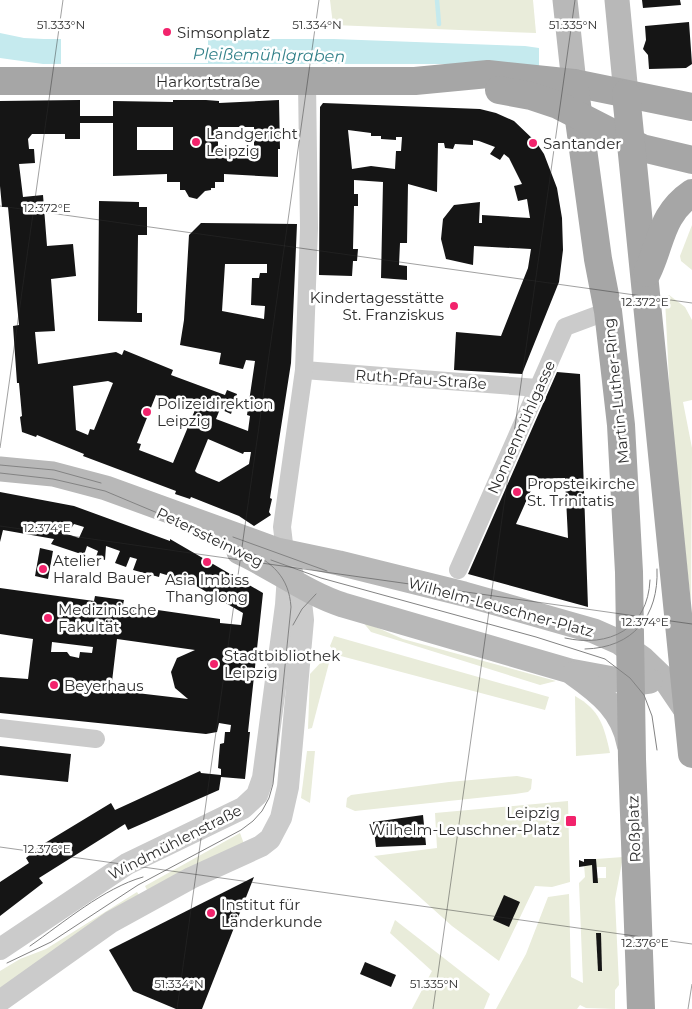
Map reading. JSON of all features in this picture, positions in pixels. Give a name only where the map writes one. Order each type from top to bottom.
[{"type":"main road","points":[[565,0],[574,82],[632,97],[692,107]]},
{"type":"main road","points":[[617,0],[632,97],[630,142],[690,714],[692,754]]},
{"type":"main road","name":"Harkortstraße","points":[[0,81],[415,81],[488,74],[574,82]]},
{"type":"main road","name":"Harkortstraße","points":[[415,81],[484,87],[531,96],[589,120]]},
{"type":"main road","name":"Martin-Luther-Ring","points":[[574,82],[589,120],[586,165],[598,260],[608,311],[621,425],[629,572],[630,649]]},
{"type":"main road","points":[[589,120],[608,115],[632,97]]},
{"type":"main road","points":[[589,120],[653,152],[692,160]]},
{"type":"main road","points":[[644,279],[668,219],[676,207],[692,193]]},
{"type":"main road","name":"Peterssteinweg","points":[[0,469],[53,474],[106,488],[288,567]]},
{"type":"main road","name":"Wilhelm-Leuschner-Platz","points":[[288,567],[339,562],[501,604],[594,631],[630,649],[662,677],[677,694],[690,714]]},
{"type":"main road","points":[[288,567],[320,596],[357,609],[570,672],[630,682],[646,682],[662,677],[677,658],[680,644],[680,626]]},
{"type":"main road","name":"Roßplatz","points":[[630,649],[632,759],[642,1009]]},
{"type":"main road","points":[[570,672],[606,698],[615,708],[625,726],[632,759]]},
{"type":"street","points":[[0,1001],[111,922],[190,878],[261,846],[273,834],[283,813],[289,781],[303,620],[302,604],[288,567],[282,527],[304,370],[309,228],[307,82]]},
{"type":"street","name":"Nonnenmühlgasse","points":[[458,570],[565,327],[608,311]]},
{"type":"street","name":"Ruth-Pfau-Straße","points":[[304,370],[538,388]]},
{"type":"street","name":"Windmühlenstraße","points":[[0,949],[127,864],[243,808],[252,801],[261,785],[286,605],[288,567]]},
{"type":"street","points":[[0,728],[96,739]]},
{"type":"street","points":[[252,801],[283,813]]},
{"type":"green space","points":[[330,0],[533,0],[536,33],[333,25]]},
{"type":"green space","points":[[692,225],[692,270],[681,261],[680,256]]},
{"type":"green space","points":[[669,295],[685,307],[692,320],[692,400],[683,402],[692,448],[691,603],[671,420],[665,299]]},
{"type":"green space","points":[[362,621],[403,639],[556,681],[540,685],[371,632]]},
{"type":"green space","points":[[334,636],[549,697],[545,710],[337,655],[330,646]]},
{"type":"green space","points":[[325,658],[329,663],[312,728],[308,729],[310,674]]},
{"type":"green space","points":[[575,696],[590,707],[600,720],[610,753],[576,756]]},
{"type":"green space","points":[[307,751],[315,751],[310,803],[301,798]]},
{"type":"green space","points":[[517,776],[532,779],[531,789],[528,792],[355,811],[346,807],[347,798],[351,795],[449,782]]},
{"type":"green space","points":[[568,801],[570,882],[552,887],[535,886],[499,961],[452,926],[374,856],[437,848],[435,813]]},
{"type":"green space","points":[[240,833],[244,844],[147,890],[145,886]]},
{"type":"green space","points":[[623,857],[615,899],[619,985],[615,990],[615,1009],[586,1008],[580,1005],[577,1009],[496,1009],[526,954],[548,897],[569,894],[571,977],[583,983],[579,883],[585,877],[584,864],[592,865],[593,883],[597,883],[597,878],[606,878],[606,867],[596,867],[596,859]]},
{"type":"green space","points":[[137,892],[139,895],[0,989],[0,971],[20,959],[46,949]]},
{"type":"green space","points":[[395,920],[490,994],[484,1009],[412,1009],[432,971],[390,933]]},
{"type":"water","name":"Pleißemühlgraben","points":[[0,33],[24,38],[44,39],[334,39],[525,46],[539,48],[539,69],[465,64],[43,64],[0,58]]},
{"type":"pier","points":[[61,39],[208,39],[208,63],[61,64]]},
{"type":"building","points":[[642,0],[680,0],[681,5],[643,8]]},
{"type":"building","points":[[689,22],[692,64],[686,68],[649,69],[648,55],[643,49],[646,40],[645,26]]},
{"type":"building","points":[[80,100],[80,116],[113,116],[113,101],[173,102],[173,100],[206,100],[219,101],[219,103],[279,100],[280,149],[278,149],[278,177],[224,174],[224,182],[215,182],[215,188],[205,191],[197,199],[189,197],[185,190],[180,190],[180,182],[167,182],[167,174],[113,176],[113,123],[80,123],[80,139],[65,139],[65,134],[32,134],[28,139],[29,149],[34,149],[35,163],[19,164],[23,197],[43,195],[47,246],[73,244],[76,276],[51,279],[55,331],[35,332],[38,364],[116,352],[122,355],[124,350],[173,370],[171,375],[225,395],[227,390],[237,394],[231,414],[220,409],[216,419],[248,431],[250,416],[247,415],[255,361],[246,360],[243,369],[219,364],[221,353],[180,345],[184,320],[189,235],[201,223],[297,224],[291,363],[270,498],[272,499],[269,512],[271,515],[254,526],[239,516],[191,497],[190,499],[175,494],[176,491],[83,456],[84,454],[37,435],[36,437],[22,432],[13,326],[19,325],[8,207],[2,207],[0,186],[0,101]],"holes":[[[137,127],[173,127],[173,150],[137,150]],[[218,127],[254,127],[254,150],[218,150]],[[225,264],[267,264],[267,273],[260,273],[259,278],[252,278],[251,305],[265,306],[264,319],[222,311]],[[108,381],[113,383],[94,430],[90,429],[88,435],[76,430],[73,386]],[[156,395],[195,410],[173,463],[139,450],[141,444],[137,443]],[[208,439],[243,454],[244,452],[251,452],[249,464],[219,482],[195,471]]]},
{"type":"building","points":[[323,103],[480,109],[496,113],[514,121],[536,142],[544,154],[557,188],[562,218],[563,250],[559,282],[522,374],[454,370],[456,332],[501,336],[528,268],[531,249],[474,246],[473,265],[446,259],[441,239],[443,219],[454,205],[480,202],[479,223],[482,223],[482,215],[530,218],[527,199],[518,201],[514,186],[522,184],[509,158],[504,154],[500,160],[490,154],[495,147],[479,141],[473,140],[473,145],[455,144],[453,149],[445,148],[444,143],[438,143],[437,192],[408,184],[407,243],[400,243],[399,265],[407,266],[407,280],[381,278],[383,182],[354,180],[354,194],[358,194],[358,206],[354,206],[353,249],[358,249],[357,261],[353,261],[352,276],[319,275],[320,107]],"holes":[[[348,130],[371,133],[371,136],[381,136],[381,139],[396,140],[396,137],[402,137],[401,151],[396,151],[395,169],[371,166],[352,169]]]},
{"type":"building","points":[[99,201],[139,202],[139,207],[147,207],[147,235],[138,235],[137,313],[142,313],[142,322],[98,321]]},
{"type":"building","name":"Propsteikirche St. Trinitatis","points":[[557,372],[580,374],[588,607],[468,574]],"holes":[[[565,478],[568,538],[516,524],[536,479]]]},
{"type":"building","points":[[0,492],[74,506],[170,541],[170,539],[263,593],[248,732],[250,732],[245,779],[221,777],[219,790],[128,830],[125,824],[39,878],[43,883],[0,916],[0,882],[29,863],[26,858],[40,846],[111,803],[115,810],[200,771],[201,773],[221,775],[221,769],[218,768],[220,744],[224,743],[225,732],[230,732],[231,725],[219,723],[217,732],[206,734],[0,713],[0,677],[28,679],[33,639],[0,634],[0,588],[94,601],[95,596],[124,600],[123,605],[220,619],[220,623],[241,625],[243,613],[186,580],[183,585],[172,579],[173,577],[160,573],[159,577],[133,570],[137,559],[130,557],[126,567],[115,563],[120,551],[106,546],[105,560],[96,557],[98,551],[87,546],[84,555],[51,544],[54,539],[3,530],[0,542]],"holes":[[[74,524],[84,527],[79,538],[67,534]],[[117,639],[195,650],[177,658],[171,672],[175,688],[188,699],[111,690]],[[52,642],[93,647],[92,653],[80,652],[79,658],[70,656],[67,652],[51,652]]]},
{"type":"building","name":"Atelier Harald Bauer","points":[[40,548],[53,551],[48,579],[35,576]]},
{"type":"building","points":[[0,746],[71,754],[68,782],[0,775]]},
{"type":"building","points":[[423,815],[426,845],[376,847],[373,822]]},
{"type":"building","points":[[584,859],[596,859],[598,883],[593,883],[592,865],[579,867],[579,860],[584,862]]},
{"type":"building","name":"Institut für Länderkunde","points":[[254,877],[202,1009],[176,1009],[133,991],[109,950]]},
{"type":"building","points":[[504,895],[520,902],[509,927],[493,920]]},
{"type":"building","points":[[596,933],[601,933],[602,971],[598,971]]},
{"type":"building","points":[[365,962],[396,975],[391,987],[360,974]]},
{"type":"waterway","points":[[437,0],[439,24]]},
{"type":"tram line","points":[[0,465],[54,470],[101,483]]},
{"type":"tram line","points":[[0,473],[53,479],[105,491],[246,550],[271,565],[283,579],[290,596],[291,607],[273,784],[269,798],[262,811],[241,830],[138,885],[51,942],[7,963]]},
{"type":"tram line","points":[[233,537],[327,571]]},
{"type":"tram line","points":[[271,560],[321,578],[536,637],[605,659],[630,678],[644,695],[652,716],[657,750]]},
{"type":"tram line","points":[[585,649],[617,643],[629,636],[640,626],[648,615],[653,601],[657,569]]},
{"type":"tram line","points":[[565,638],[597,640],[611,637],[623,631],[634,623],[642,611],[648,597],[650,580]]},
{"type":"tram line","points":[[293,625],[302,609],[316,594]]},
{"type":"tram line","points":[[30,946],[99,898],[128,882],[143,877]]},
{"type":"place","name":"Simsonplatz","points":[[167,32]]},
{"type":"place","name":"Landgericht Leipzig","points":[[196,142]]},
{"type":"place","name":"Santander","points":[[533,143]]},
{"type":"place","name":"Kindertagesstätte St. Franziskus","points":[[454,306]]},
{"type":"place","name":"Polizeidirektion Leipzig","points":[[147,412]]},
{"type":"place","name":"Propsteikirche St. Trinitatis","points":[[517,492]]},
{"type":"place","name":"Asia Imbiss Thanglong","points":[[207,562]]},
{"type":"place","name":"Atelier Harald Bauer","points":[[43,569]]},
{"type":"place","name":"Medizinische Fakultät","points":[[48,618]]},
{"type":"place","name":"Stadtbibliothek Leipzig","points":[[214,664]]},
{"type":"place","name":"Beyerhaus","points":[[54,685]]},
{"type":"place","name":"Leipzig Wilhelm-Leuschner-Platz","points":[[571,821]]},
{"type":"place","name":"Institut für Länderkunde","points":[[211,913]]}]
